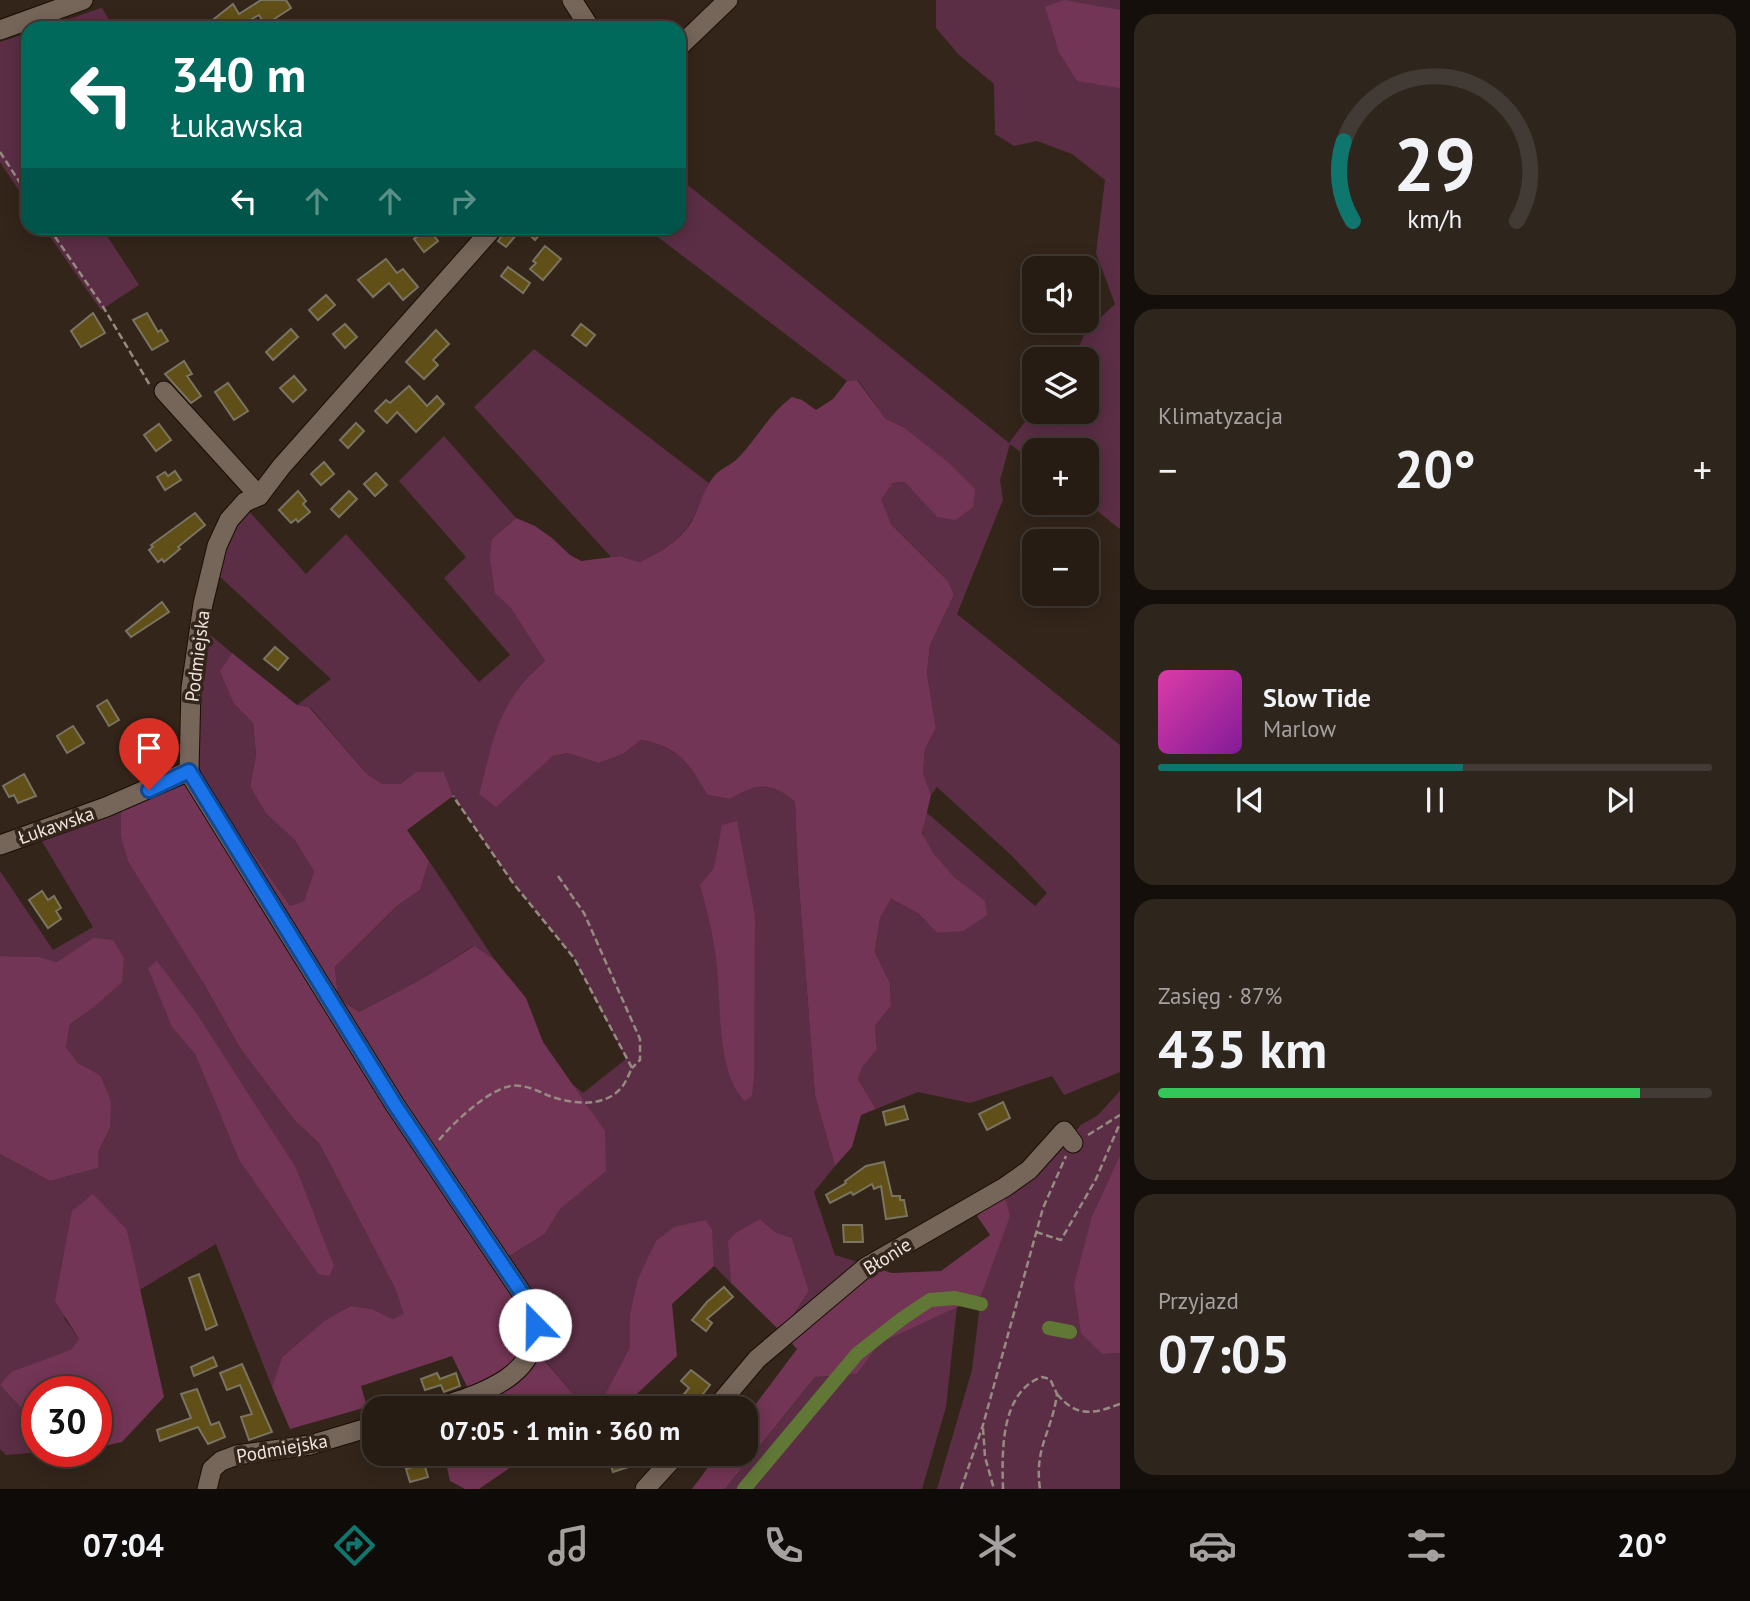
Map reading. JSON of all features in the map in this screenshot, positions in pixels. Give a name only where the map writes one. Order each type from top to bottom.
[{"type":"street","points":[[25,21],[83,0]]},
{"type":"street","points":[[572,0],[586,21]]},
{"type":"street","points":[[686,40],[729,0]]},
{"type":"street","points":[[0,30],[21,22]]},
{"type":"street","name":"Podmiejska","points":[[189,771],[191,688],[212,562],[229,520],[245,502],[259,496],[487,235]]},
{"type":"street","points":[[158,389],[259,496]]},
{"type":"street","points":[[189,771],[395,1105],[527,1301],[533,1314],[536,1337],[521,1367],[511,1377],[465,1396]]},
{"type":"street","name":"Łukawska","points":[[0,845],[106,807],[189,771]]},
{"type":"street","name":"Błonie","points":[[726,1396],[757,1359],[866,1267],[1005,1187],[1029,1170],[1064,1131],[1073,1143]]},
{"type":"street","name":"Podmiejska","points":[[207,1489],[212,1469],[228,1457],[301,1447],[362,1429]]},
{"type":"street","points":[[645,1489],[666,1466]]},
{"type":"path","points":[[0,152],[21,184]]},
{"type":"path","points":[[54,235],[158,389]]},
{"type":"path","points":[[453,796],[513,883],[575,958],[632,1068]]},
{"type":"path","points":[[429,1154],[453,1123],[501,1089],[525,1086],[569,1103],[598,1101],[621,1089],[632,1068],[640,1060],[640,1039],[584,914],[558,876]]},
{"type":"path","points":[[961,1489],[983,1425],[1036,1232],[1059,1169],[1073,1143],[1101,1129],[1120,1115]]},
{"type":"path","points":[[1036,1232],[1061,1240],[1096,1179],[1120,1123]]},
{"type":"path","points":[[1003,1489],[1004,1436],[1016,1400],[1024,1386],[1042,1377],[1050,1379],[1057,1394],[1068,1407],[1085,1412],[1100,1411],[1120,1404]]},
{"type":"path","points":[[1040,1489],[1037,1464],[1057,1394]]},
{"type":"path","points":[[983,1425],[985,1457],[994,1489]]},
{"type":"shaded area","points":[[936,0],[1120,0],[1120,529],[1099,512],[1099,438],[1022,438],[1022,454],[1010,444],[1000,480],[1003,500],[957,614],[1120,745],[1120,1072],[1064,1095],[1052,1076],[970,1103],[918,1092],[876,1109],[858,1079],[863,1066],[877,1050],[875,1026],[891,1006],[890,983],[875,952],[880,918],[891,899],[918,913],[937,933],[984,901],[949,872],[927,845],[923,834],[926,812],[1035,906],[1047,893],[1012,856],[937,787],[931,795],[923,773],[925,749],[936,728],[927,673],[930,645],[954,595],[948,581],[891,524],[880,499],[893,483],[906,482],[937,517],[903,427],[886,419],[858,380],[847,381],[655,235],[686,235],[686,184],[1009,443],[1023,424],[1099,424],[1099,347],[1079,347],[1085,333],[1099,333],[1099,319],[1115,304],[1096,253],[1105,180],[1072,154],[1037,141],[1014,146],[995,134],[994,84],[959,55],[936,28]]},
{"type":"shaded area","points":[[1064,0],[1120,10],[1120,88],[1077,81],[1059,52],[1045,7]]},
{"type":"shaded area","points":[[101,8],[110,21],[63,21]]},
{"type":"shaded area","points":[[21,35],[21,194],[0,162],[0,42]]},
{"type":"shaded area","points":[[49,235],[107,235],[139,285],[101,310]]},
{"type":"shaded area","points":[[534,349],[710,484],[688,527],[676,540],[639,562],[620,556],[611,557],[474,407]]},
{"type":"shaded area","points":[[857,380],[886,419],[903,427],[948,462],[975,489],[973,507],[956,520],[937,517],[905,482],[893,483],[881,499],[891,524],[948,581],[954,595],[930,645],[927,673],[936,728],[925,749],[923,773],[931,795],[922,833],[933,853],[954,877],[985,901],[987,915],[963,931],[937,933],[918,913],[891,899],[880,918],[875,952],[890,983],[891,1006],[875,1026],[877,1050],[863,1066],[858,1079],[876,1109],[861,1115],[852,1147],[835,1166],[815,1096],[795,802],[778,790],[764,787],[756,787],[730,799],[707,795],[695,774],[674,752],[641,740],[623,754],[599,763],[567,753],[553,756],[496,807],[479,794],[494,738],[507,706],[529,676],[545,661],[511,608],[495,593],[490,558],[492,539],[516,518],[535,526],[581,561],[620,556],[639,562],[662,550],[683,533],[714,476],[739,457],[784,403],[792,397],[802,400],[816,410],[833,399],[847,381]]},
{"type":"shaded area","points":[[444,436],[516,518],[492,539],[492,572],[545,661],[530,675],[508,705],[494,739],[479,794],[526,779],[553,756],[567,753],[599,763],[623,754],[641,740],[665,747],[682,758],[707,795],[730,799],[749,789],[764,786],[778,790],[795,802],[815,1096],[835,1166],[814,1192],[835,1255],[861,1263],[791,1318],[809,1291],[792,1238],[775,1232],[760,1219],[730,1264],[731,1283],[714,1266],[713,1251],[630,1314],[630,1347],[604,1396],[572,1393],[539,1353],[543,1327],[509,1256],[545,1234],[560,1209],[573,1196],[590,1109],[570,1082],[583,1093],[626,1059],[574,958],[513,883],[453,796],[444,772],[416,772],[400,784],[382,784],[366,773],[310,707],[297,705],[331,679],[217,574],[230,533],[247,509],[306,574],[346,534],[479,682],[510,655],[444,578],[466,557],[399,481]]},
{"type":"shaded area","points":[[208,633],[232,653],[221,671],[234,704],[253,723],[256,755],[250,786],[296,837],[314,871],[304,901],[290,906],[235,827],[213,803],[194,768],[198,656]]},
{"type":"shaded area","points":[[232,653],[297,705],[309,707],[366,773],[382,784],[400,784],[416,772],[444,772],[453,796],[407,830],[429,861],[420,890],[397,906],[335,967],[338,998],[359,1012],[420,980],[474,946],[494,959],[526,998],[543,1042],[605,1131],[606,1171],[560,1209],[545,1234],[509,1256],[543,1327],[539,1354],[572,1393],[582,1396],[472,1396],[452,1356],[361,1386],[364,1396],[362,1408],[290,1429],[272,1387],[282,1357],[324,1321],[350,1306],[372,1309],[393,1319],[404,1314],[395,1288],[319,1143],[295,1121],[240,1048],[128,861],[121,836],[121,811],[156,790],[196,782],[235,827],[290,906],[304,901],[314,871],[295,840],[266,813],[250,786],[256,755],[253,723],[234,704],[220,671]]},
{"type":"shaded area","points":[[134,801],[204,984],[240,1048],[295,1121],[319,1143],[395,1288],[405,1315],[393,1319],[372,1309],[350,1306],[324,1321],[282,1357],[272,1387],[216,1244],[138,1291],[127,1230],[64,1318],[79,1339],[72,1350],[0,1385],[0,1154],[50,1181],[98,1168],[98,1152],[110,1128],[100,1075],[78,1063],[66,1047],[70,1024],[93,1008],[121,982],[93,938],[57,962],[39,957],[0,956],[0,871],[53,950],[93,927],[40,838]],"holes":[[[157,962],[195,1011],[318,1274],[239,1160]]]},
{"type":"shaded area","points":[[737,821],[755,916],[754,1075],[752,1096],[745,1101],[735,1088],[724,1054],[715,950],[700,885],[714,868],[722,825]]},
{"type":"shaded area","points":[[429,861],[494,959],[473,946],[420,980],[359,1012],[338,998],[335,967],[397,906],[420,890]]},
{"type":"shaded area","points":[[93,938],[113,940],[124,958],[122,982],[70,1024],[66,1047],[78,1063],[100,1075],[111,1101],[110,1128],[98,1152],[98,1168],[50,1181],[0,1154],[0,956],[39,957],[57,962]]},
{"type":"shaded area","points":[[157,961],[195,1011],[296,1168],[334,1266],[329,1276],[318,1274],[239,1160],[195,1054],[172,1027],[148,968]]},
{"type":"shaded area","points":[[1120,1091],[1120,1155],[1092,1216],[1102,1354],[1120,1353],[1120,1489],[937,1489],[972,1370],[981,1296],[1004,1194],[1061,1148],[1081,1125],[1098,1115]]},
{"type":"shaded area","points":[[1120,1155],[1120,1353],[1102,1354],[1081,1333],[1074,1285],[1092,1216]]},
{"type":"shaded area","points":[[93,1194],[127,1230],[164,1397],[122,1442],[112,1444],[112,1376],[21,1376],[21,1408],[0,1385],[11,1372],[71,1350],[79,1339],[55,1301],[72,1211]]},
{"type":"shaded area","points":[[1004,1194],[1010,1216],[981,1296],[880,1343],[857,1374],[815,1377],[758,1448],[758,1401],[797,1349],[788,1339],[873,1267],[892,1273],[941,1271],[990,1235],[977,1216]]},
{"type":"shaded area","points":[[760,1219],[775,1232],[792,1238],[809,1291],[791,1318],[777,1328],[731,1283],[728,1241]]},
{"type":"shaded area","points":[[706,1220],[712,1230],[714,1266],[672,1304],[677,1356],[635,1396],[604,1396],[630,1347],[630,1314],[638,1279],[656,1241],[674,1227]]},
{"type":"shaded area","points":[[957,1306],[946,1407],[922,1489],[725,1489],[743,1466],[758,1466],[758,1448],[815,1377],[857,1374],[880,1343]]},
{"type":"shaded area","points":[[0,1385],[21,1408],[21,1454],[6,1455],[0,1449]]},
{"type":"shaded area","points":[[447,1466],[513,1466],[479,1489],[465,1489],[450,1481]]},
{"type":"shaded area","points":[[709,1466],[743,1466],[725,1489],[692,1489]]},
{"type":"building","points":[[261,0],[286,0],[291,8],[271,21],[263,21],[259,15],[248,21],[214,19],[233,4],[239,14]]},
{"type":"building","points":[[419,235],[433,235],[438,241],[424,252],[414,239]]},
{"type":"building","points":[[503,235],[516,235],[506,247],[498,241]]},
{"type":"building","points":[[545,246],[561,259],[543,280],[530,269]]},
{"type":"building","points":[[386,259],[397,273],[403,269],[418,287],[403,300],[389,283],[373,297],[358,280]]},
{"type":"building","points":[[508,267],[530,283],[523,293],[501,276]]},
{"type":"building","points":[[326,295],[335,305],[318,320],[309,310]]},
{"type":"building","points":[[93,313],[105,333],[81,347],[71,331]]},
{"type":"building","points":[[147,313],[158,332],[161,330],[168,341],[152,350],[133,320]]},
{"type":"building","points":[[345,324],[357,337],[345,348],[333,334]]},
{"type":"building","points":[[581,324],[595,335],[586,346],[572,335]]},
{"type":"building","points":[[291,329],[298,337],[273,360],[266,352]]},
{"type":"building","points":[[436,330],[449,344],[433,360],[438,365],[424,379],[406,362]]},
{"type":"building","points":[[184,361],[192,374],[187,376],[201,396],[191,403],[165,374]]},
{"type":"building","points":[[294,376],[306,390],[293,402],[280,388]]},
{"type":"building","points":[[228,383],[248,411],[234,420],[215,392]]},
{"type":"building","points":[[409,386],[427,406],[437,396],[444,404],[416,432],[397,412],[387,423],[375,411],[386,400],[390,403]]},
{"type":"building","points":[[356,423],[364,431],[348,448],[340,440]]},
{"type":"building","points":[[159,424],[171,440],[156,451],[144,435]]},
{"type":"building","points":[[324,462],[334,474],[321,485],[311,474]]},
{"type":"building","points":[[175,471],[181,480],[165,490],[157,477],[165,472],[168,476]]},
{"type":"building","points":[[376,473],[387,485],[375,496],[364,484]]},
{"type":"building","points":[[298,491],[306,501],[303,504],[310,512],[298,522],[296,519],[291,523],[279,510]]},
{"type":"building","points":[[349,491],[357,499],[339,517],[331,509]]},
{"type":"building","points":[[195,513],[205,525],[164,562],[162,559],[158,562],[149,550],[153,547],[151,545]]},
{"type":"building","points":[[162,602],[169,612],[131,637],[126,631]]},
{"type":"building","points":[[275,647],[288,658],[278,670],[264,659]]},
{"type":"building","points":[[107,700],[119,720],[109,726],[97,706]]},
{"type":"building","points":[[73,726],[84,743],[67,753],[57,736]]},
{"type":"building","points":[[24,774],[36,796],[18,803],[14,795],[9,797],[3,786]]},
{"type":"building","points":[[42,891],[48,900],[54,896],[61,908],[56,911],[61,919],[48,928],[29,900]]},
{"type":"building","points":[[1003,1102],[1010,1118],[987,1130],[979,1114]]},
{"type":"building","points":[[904,1106],[908,1119],[886,1125],[883,1112]]},
{"type":"building","points":[[884,1162],[892,1196],[900,1196],[900,1200],[904,1200],[907,1216],[886,1219],[881,1186],[874,1189],[872,1184],[853,1195],[851,1192],[830,1203],[826,1195],[866,1166]]},
{"type":"building","points":[[843,1225],[862,1225],[863,1242],[844,1242]]},
{"type":"building","points":[[199,1274],[217,1325],[206,1330],[189,1278]]},
{"type":"building","points":[[724,1287],[733,1297],[707,1319],[712,1323],[706,1331],[692,1320]]},
{"type":"building","points":[[213,1357],[217,1366],[194,1376],[191,1367]]},
{"type":"building","points":[[242,1364],[272,1432],[249,1440],[241,1417],[252,1414],[240,1385],[227,1390],[220,1373]]},
{"type":"building","points":[[691,1370],[710,1385],[701,1396],[683,1396],[689,1388],[681,1381]]},
{"type":"building","points":[[437,1373],[440,1379],[456,1373],[460,1386],[444,1392],[441,1385],[425,1390],[421,1379]]},
{"type":"building","points":[[197,1389],[211,1425],[219,1422],[225,1437],[208,1444],[198,1427],[160,1441],[157,1430],[191,1418],[181,1394]]},
{"type":"building","points":[[425,1466],[428,1477],[410,1482],[406,1469]]},
{"type":"building","points":[[611,1466],[632,1466],[613,1472]]},
{"type":"waterway","points":[[744,1489],[857,1354],[903,1318],[930,1300],[955,1298],[981,1304]]},
{"type":"waterway","points":[[1049,1328],[1070,1332]]},
{"type":"route","points":[[149,790],[189,771],[395,1105],[527,1301],[535,1325]]}]
